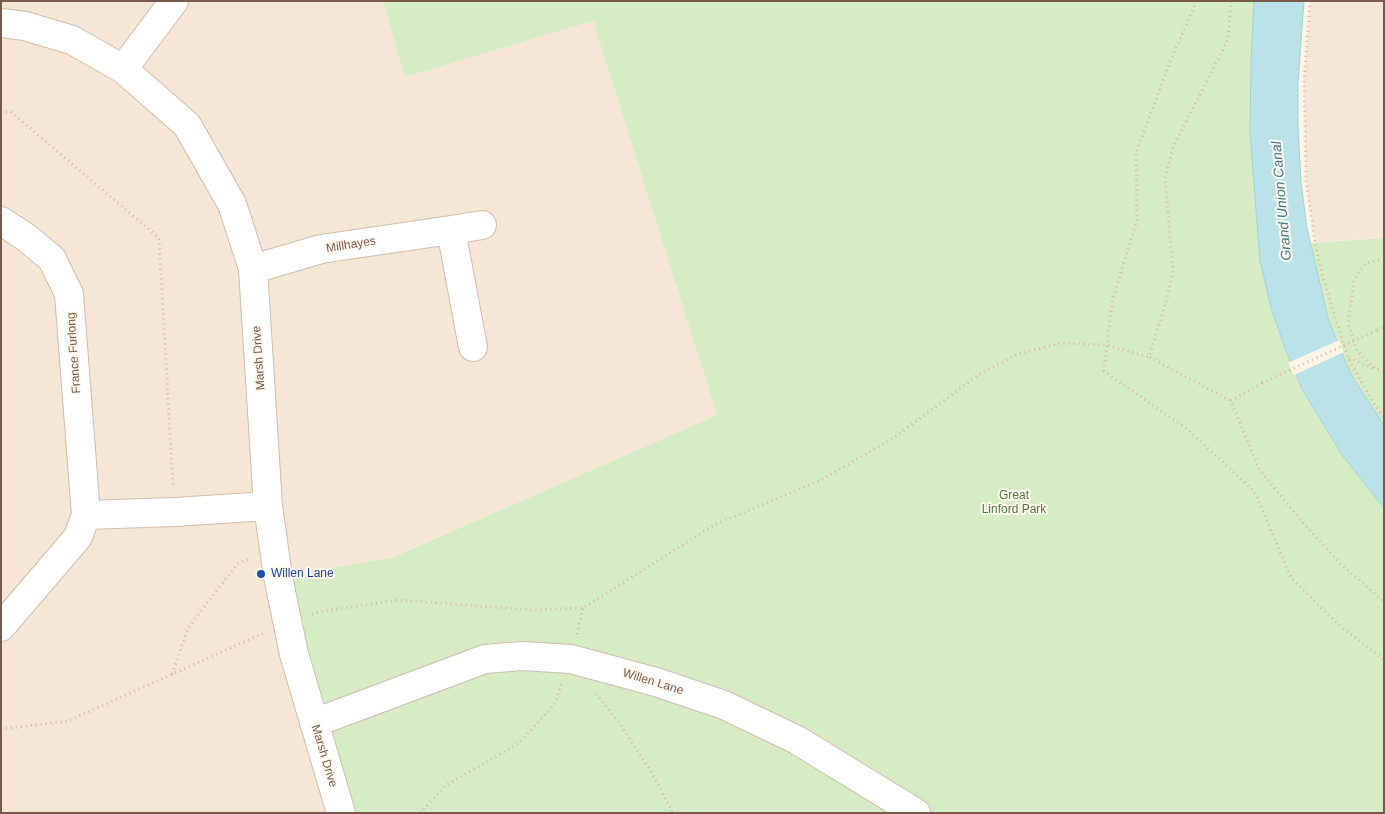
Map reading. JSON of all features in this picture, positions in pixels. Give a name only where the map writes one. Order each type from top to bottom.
[{"type":"street","points":[[123,69],[174,1]]},
{"type":"street","name":"Marsh Drive","points":[[1,23],[25,26],[72,40],[123,69],[187,126],[232,204],[253,268],[268,506],[278,578],[294,654],[341,813]]},
{"type":"street","name":"France Furlong","points":[[1,221],[27,238],[52,259],[69,294],[86,515],[78,537],[1,627]]},
{"type":"street","name":"Millhayes","points":[[253,268],[321,249],[482,225]]},
{"type":"street","points":[[451,230],[473,347]]},
{"type":"street","points":[[86,515],[268,506]]},
{"type":"street","name":"Willen Lane","points":[[314,722],[485,659],[522,656],[576,660],[656,682],[724,706],[797,740],[916,813]]},
{"type":"path","points":[[1195,1],[1136,153],[1137,220],[1112,302],[1104,371],[1188,429],[1255,492],[1291,578],[1340,626],[1384,660]]},
{"type":"path","points":[[1148,357],[1167,298],[1173,271],[1165,178],[1174,145],[1228,40],[1231,1]]},
{"type":"path","points":[[1310,1],[1304,81],[1306,181],[1314,242],[1322,275],[1348,358],[1384,418]]},
{"type":"path","points":[[1,112],[11,112],[159,238],[175,512]]},
{"type":"path","points":[[1376,369],[1357,351],[1348,324],[1354,281],[1358,273],[1365,264],[1384,260]]},
{"type":"path","points":[[1231,401],[1262,383],[1384,327]]},
{"type":"path","points":[[309,615],[398,600],[533,610],[583,608],[714,525],[821,480],[895,437],[978,375],[1018,354],[1061,343],[1107,345],[1148,357],[1231,401],[1259,469],[1304,524],[1340,563],[1384,602]]},
{"type":"path","points":[[1348,358],[1384,371]]},
{"type":"path","points":[[172,674],[188,628],[238,564],[274,547]]},
{"type":"path","points":[[1,729],[68,720],[268,632]]},
{"type":"path","points":[[420,813],[445,786],[519,743],[554,706],[576,660]]},
{"type":"path","points":[[576,660],[596,694],[618,721],[652,773],[673,813]]},
{"type":"shaded area","points":[[1,1],[383,1],[405,77],[593,21],[717,415],[392,557],[278,577],[341,813],[1,813]]},
{"type":"shaded area","points":[[1310,1],[1384,1],[1384,238],[1315,242],[1306,181],[1304,81]]},
{"type":"green space","name":"Great Linford Park","points":[[383,1],[1254,1],[1250,132],[1260,261],[1272,310],[1302,389],[1342,455],[1384,508],[1384,813],[341,813],[278,577],[393,557],[717,415],[593,21],[405,77]]},
{"type":"green space","points":[[1384,238],[1384,425],[1353,378],[1345,361],[1328,318],[1310,243]]},
{"type":"water","name":"Grand Union Canal","points":[[1254,1],[1304,1],[1298,83],[1298,127],[1301,182],[1307,228],[1328,318],[1353,378],[1384,425],[1384,508],[1342,455],[1302,389],[1272,311],[1260,261],[1250,132]]},
{"type":"pier","points":[[1339,340],[1344,352],[1294,375],[1288,363]]},
{"type":"place","name":"Willen Lane","points":[[261,574]]}]
